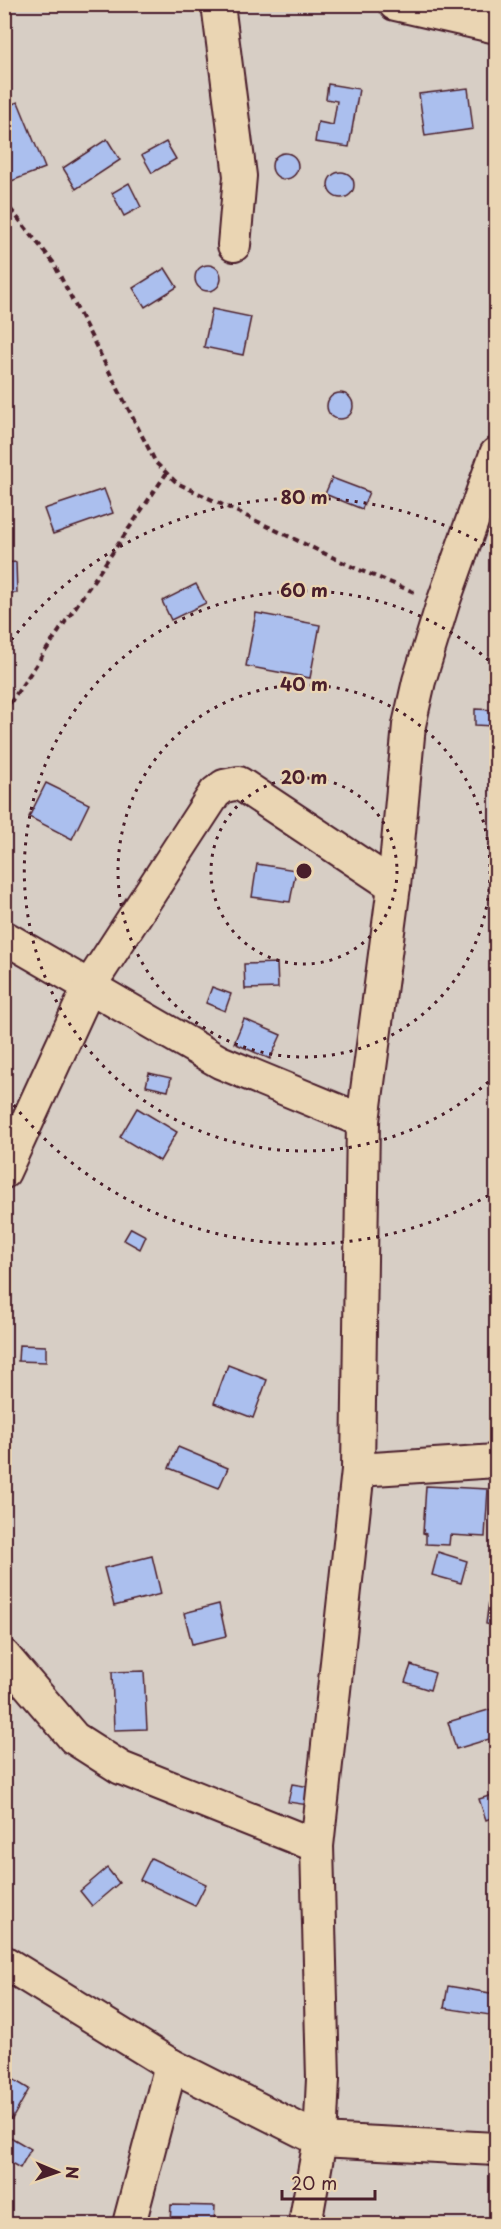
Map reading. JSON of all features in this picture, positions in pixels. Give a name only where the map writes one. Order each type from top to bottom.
[{"type":"street","points":[[218,4],[240,176],[234,245]]},
{"type":"street","points":[[395,4],[496,27]]},
{"type":"street","points":[[305,2224],[320,2140],[323,2079],[317,1846],[358,1470],[363,1120],[394,886],[409,725],[419,681],[443,603],[496,454]]},
{"type":"street","points":[[4,1172],[90,985],[215,793],[224,786],[239,783],[394,886]]},
{"type":"street","points":[[4,937],[220,1062],[363,1120]]},
{"type":"street","points":[[358,1470],[496,1461]]},
{"type":"street","points":[[4,1656],[74,1738],[95,1753],[121,1768],[317,1846]]},
{"type":"street","points":[[4,1962],[171,2065],[320,2140],[496,2149]]},
{"type":"street","points":[[129,2224],[171,2065]]},
{"type":"path","points":[[4,201],[53,262],[156,463],[166,474],[177,483],[357,570],[443,603]]},
{"type":"path","points":[[4,712],[166,474]]},
{"type":"building","points":[[328,84],[359,89],[349,147],[315,142],[318,122],[333,125],[337,101],[326,99]]},
{"type":"building","points":[[468,88],[473,129],[425,136],[419,94]]},
{"type":"building","points":[[18,102],[45,168],[4,184],[4,107]]},
{"type":"building","points":[[107,139],[120,160],[76,189],[63,168]]},
{"type":"building","points":[[166,142],[176,159],[152,173],[142,155]]},
{"type":"building","points":[[285,153],[294,157],[298,166],[294,175],[285,179],[276,175],[272,166],[276,157]]},
{"type":"building","points":[[341,172],[350,176],[354,185],[350,194],[341,198],[332,194],[328,185],[332,176]]},
{"type":"building","points":[[129,183],[141,207],[124,216],[112,193]]},
{"type":"building","points":[[208,265],[217,269],[221,278],[217,287],[208,291],[199,287],[195,278],[199,269]]},
{"type":"building","points":[[165,268],[177,287],[145,307],[133,288]]},
{"type":"building","points":[[212,309],[251,317],[243,355],[204,347]]},
{"type":"building","points":[[340,393],[349,397],[353,406],[349,415],[340,419],[331,415],[327,406],[331,397]]},
{"type":"building","points":[[332,478],[369,492],[362,509],[325,494]]},
{"type":"building","points":[[104,489],[113,513],[53,534],[44,509]]},
{"type":"building","points":[[16,562],[17,593],[4,593],[4,563]]},
{"type":"building","points":[[196,584],[206,603],[171,620],[162,601]]},
{"type":"building","points":[[256,613],[320,625],[310,678],[246,666]]},
{"type":"building","points":[[475,709],[495,710],[494,726],[475,725]]},
{"type":"building","points":[[46,783],[89,804],[72,839],[29,817]]},
{"type":"building","points":[[257,864],[296,870],[290,902],[252,897]]},
{"type":"building","points":[[277,963],[278,988],[245,989],[244,964]]},
{"type":"building","points":[[212,987],[231,994],[225,1011],[206,1003]]},
{"type":"building","points":[[244,1019],[281,1035],[270,1059],[234,1043]]},
{"type":"building","points":[[149,1073],[171,1078],[168,1091],[146,1086]]},
{"type":"building","points":[[137,1108],[177,1132],[160,1161],[120,1137]]},
{"type":"building","points":[[131,1228],[146,1236],[140,1249],[124,1240]]},
{"type":"building","points":[[19,1345],[46,1346],[46,1362],[18,1361]]},
{"type":"building","points":[[228,1365],[267,1380],[253,1418],[214,1403]]},
{"type":"building","points":[[178,1447],[228,1468],[219,1488],[169,1468]]},
{"type":"building","points":[[426,1486],[488,1489],[485,1537],[450,1535],[449,1545],[426,1544],[426,1534],[423,1533]]},
{"type":"building","points":[[438,1552],[467,1561],[461,1583],[432,1575]]},
{"type":"building","points":[[152,1556],[161,1594],[114,1606],[104,1568]]},
{"type":"building","points":[[491,1584],[496,1585],[496,1626],[486,1624]]},
{"type":"building","points":[[219,1604],[226,1636],[192,1644],[184,1613]]},
{"type":"building","points":[[411,1665],[435,1673],[430,1690],[405,1682]]},
{"type":"building","points":[[144,1671],[147,1729],[114,1730],[112,1672]]},
{"type":"building","points":[[495,1708],[496,1737],[456,1749],[448,1722]]},
{"type":"building","points":[[292,1784],[311,1787],[308,1805],[288,1802]]},
{"type":"building","points":[[496,1794],[496,1816],[486,1820],[479,1799]]},
{"type":"building","points":[[151,1858],[206,1884],[195,1906],[140,1880]]},
{"type":"building","points":[[107,1868],[119,1883],[92,1906],[80,1891]]},
{"type":"building","points":[[448,1986],[496,1994],[496,2016],[444,2008]]},
{"type":"building","points":[[11,2078],[29,2089],[12,2119],[4,2115],[4,2089]]},
{"type":"building","points":[[7,2135],[31,2149],[20,2168],[4,2159],[4,2139]]},
{"type":"building","points":[[171,2205],[215,2206],[214,2224],[170,2224]]}]
